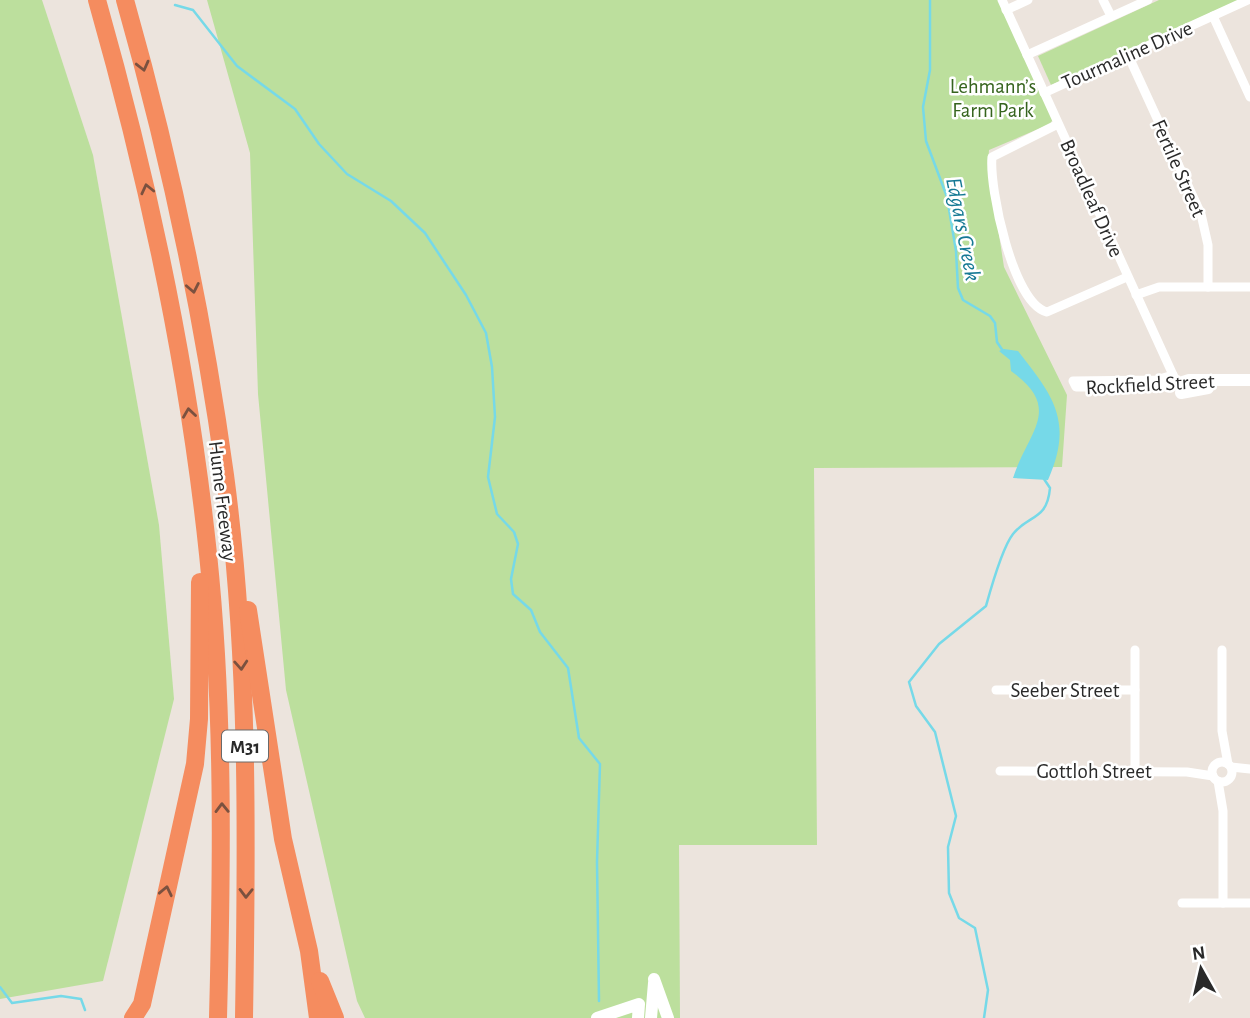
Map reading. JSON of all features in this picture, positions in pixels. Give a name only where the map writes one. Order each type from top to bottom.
[{"type":"highway","name":"Hume Freeway","points":[[97,0],[135,134],[160,246],[177,334],[209,567],[220,729],[222,846],[218,1018]]},
{"type":"highway","name":"Hume Freeway","points":[[125,0],[172,183],[225,475],[237,601],[246,763],[244,1018]]},
{"type":"highway","points":[[225,475],[283,839],[309,951],[318,1018]]},
{"type":"highway","points":[[133,1018],[142,1004],[195,764],[200,646],[198,480]]},
{"type":"highway","points":[[309,951],[335,1018]]},
{"type":"highway","points":[[147,1018],[153,958]]},
{"type":"street","name":"Broadleaf Drive","points":[[1002,0],[1178,387]]},
{"type":"street","points":[[1006,10],[1028,0]]},
{"type":"street","points":[[1104,0],[1111,16]]},
{"type":"street","points":[[1027,55],[1147,0]]},
{"type":"street","name":"Tourmaline Drive","points":[[1044,93],[1248,0]]},
{"type":"street","points":[[1213,16],[1249,93]]},
{"type":"street","name":"Fertile Street","points":[[1128,55],[1204,224],[1208,286]]},
{"type":"street","points":[[1058,124],[992,157],[1004,237],[1012,267],[1025,290],[1045,312],[1128,277]]},
{"type":"street","points":[[1136,295],[1159,286],[1250,287]]},
{"type":"street","name":"Rockfield Street","points":[[1178,387],[1195,380],[1250,380]]},
{"type":"street","name":"Rockfield Street","points":[[1112,384],[1250,388]]},
{"type":"street","points":[[1135,650],[1135,771]]},
{"type":"street","points":[[1222,650],[1223,903]]},
{"type":"street","name":"Seeber Street","points":[[996,690],[1135,690]]},
{"type":"street","name":"Gottloh Street","points":[[1000,771],[1250,771]]},
{"type":"street","points":[[1182,903],[1250,903]]},
{"type":"street","points":[[651,1018],[654,979],[668,1018]]},
{"type":"street","points":[[597,1018],[639,1004],[638,1018]]},
{"type":"green space","points":[[0,0],[42,0],[93,155],[159,525],[174,699],[103,981],[0,999]]},
{"type":"green space","name":"Lehmann’s Farm Park","points":[[207,0],[999,0],[1053,119],[1050,124],[989,150],[988,164],[1004,267],[1067,395],[1062,467],[814,468],[817,845],[679,845],[680,1018],[365,1018],[357,1001],[286,690],[258,394],[250,153]]},
{"type":"green space","points":[[1159,0],[1239,0],[1051,85],[1038,56]]},
{"type":"water","points":[[999,351],[1018,351],[1041,382],[1056,410],[1059,441],[1048,480],[1013,478],[1033,434],[1039,409],[1036,397],[1011,371],[1010,360]]},
{"type":"waterway","name":"Edgars Creek","points":[[930,0],[930,70],[923,107],[926,141],[947,197],[956,251],[958,288],[963,300],[990,316],[995,323],[997,342],[1003,351]]},
{"type":"waterway","points":[[175,5],[193,10],[237,66],[295,109],[319,144],[347,174],[391,201],[425,233],[466,295],[486,333],[492,367],[495,417],[488,477],[497,514],[514,532],[518,544],[511,579],[513,594],[531,610],[540,632],[568,668],[579,738],[600,764],[597,862],[599,1001]]},
{"type":"waterway","name":"Edgars Creek","points":[[984,1018],[988,990],[975,928],[959,918],[949,893],[948,847],[956,816],[935,732],[916,706],[909,682],[939,644],[986,606],[997,568],[1009,540],[1045,506],[1050,488],[1044,479]]},
{"type":"waterway","points":[[0,987],[12,1003],[61,996],[81,999],[85,1010]]}]
